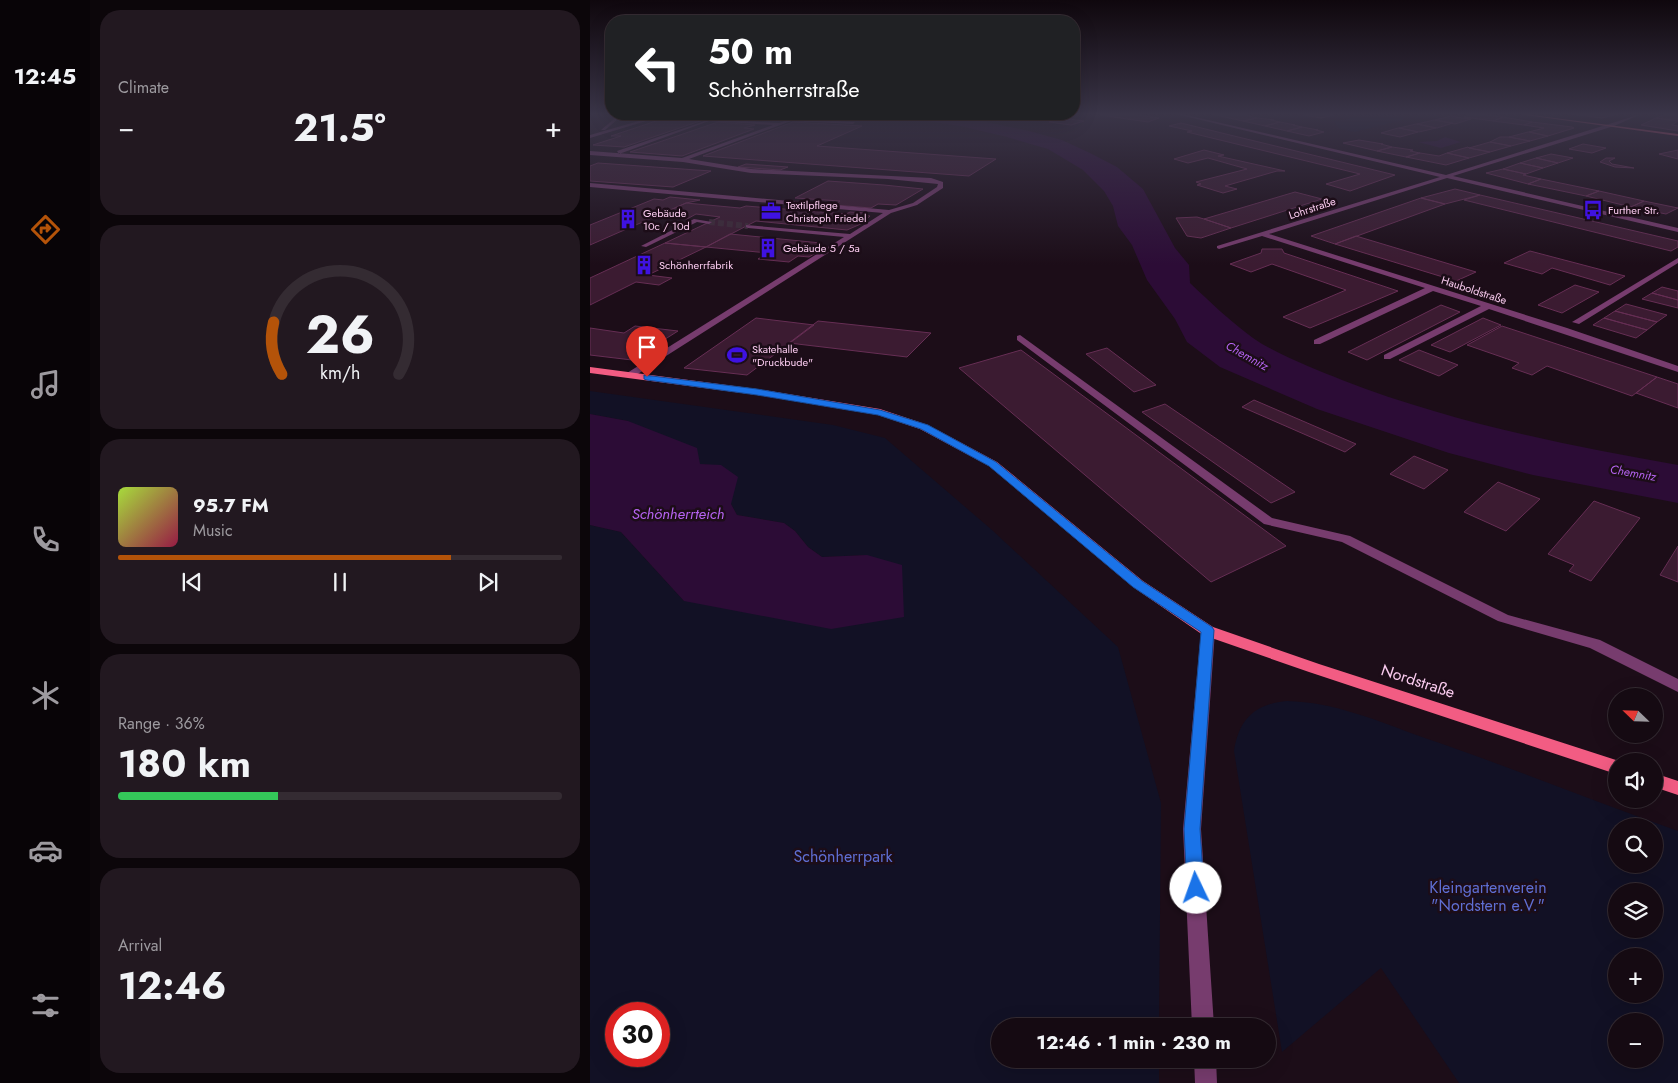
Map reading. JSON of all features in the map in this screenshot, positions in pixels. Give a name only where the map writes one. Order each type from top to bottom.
[{"type":"main road","name":"Nordstraße","points":[[590,370],[757,392],[880,412],[924,427],[993,464],[1138,584],[1208,630],[1314,668],[1608,764]]},
{"type":"main road","points":[[1663,783],[1678,788]]},
{"type":"street","points":[[630,375],[889,212],[915,204],[940,188],[941,183],[931,180],[888,177],[751,171],[711,165]]},
{"type":"street","points":[[1394,165],[1678,230]]},
{"type":"street","name":"Lohrstraße","points":[[1219,247],[1482,165]]},
{"type":"street","points":[[590,186],[889,212]]},
{"type":"street","points":[[644,246],[696,220],[709,222]]},
{"type":"street","points":[[748,226],[851,236]]},
{"type":"street","name":"Hauboldstraße","points":[[1263,234],[1678,369]]},
{"type":"street","points":[[1576,322],[1678,260]]},
{"type":"street","points":[[1317,342],[1432,288]]},
{"type":"street","points":[[1387,357],[1488,306]]},
{"type":"street","points":[[1020,338],[1268,521],[1346,539],[1503,618],[1595,644],[1678,686]]},
{"type":"street","points":[[1203,1018],[1192,829],[1208,630]]},
{"type":"street","points":[[1205,1068],[1206,1083]]},
{"type":"green space","name":"Schönherrpark","points":[[590,391],[833,425],[885,438],[992,530],[1118,647],[1161,803],[1159,1018],[991,1018],[991,1068],[1159,1068],[1159,1083],[590,1083],[590,525],[621,532],[684,601],[867,555],[822,557],[808,547],[795,531],[784,523],[737,515],[731,504],[721,466],[700,464],[628,421],[590,414]]},
{"type":"green space","name":"Kleingartenverein \"Nordstern e.V.\"","points":[[1287,701],[1304,702],[1356,713],[1608,806],[1608,808],[1614,808],[1642,818],[1608,818],[1608,873],[1663,873],[1663,826],[1678,831],[1678,1083],[1459,1083],[1381,968],[1282,1052],[1234,751],[1236,740],[1245,722],[1250,715],[1266,706]]},
{"type":"water","name":"Chemnitz","points":[[1074,165],[1112,165],[1143,189],[1175,248],[1189,265],[1190,283],[1229,319],[1262,344],[1296,361],[1342,380],[1424,408],[1508,431],[1678,465],[1678,503],[1533,475],[1449,453],[1317,409],[1220,367],[1187,342],[1175,319],[1147,280],[1132,245],[1118,226],[1113,206],[1104,191],[1083,170]]},
{"type":"water","name":"Schönherrteich","points":[[590,414],[628,421],[697,448],[700,464],[721,465],[738,477],[731,504],[737,515],[784,523],[795,531],[808,547],[822,557],[867,555],[902,565],[904,617],[831,629],[684,601],[621,532],[590,525]]},
{"type":"building","points":[[620,165],[711,171],[673,187],[590,181],[590,166]]},
{"type":"building","points":[[754,165],[788,167],[780,170],[738,167]]},
{"type":"building","points":[[817,165],[987,165],[969,176]]},
{"type":"building","points":[[1231,165],[1256,165],[1285,171],[1277,171],[1225,186],[1237,189],[1223,193],[1197,185],[1201,184],[1196,182],[1247,169]]},
{"type":"building","points":[[1321,165],[1352,165],[1395,175],[1350,191],[1326,184],[1360,174]]},
{"type":"building","points":[[1516,165],[1543,168],[1526,174],[1503,169]]},
{"type":"building","points":[[1527,165],[1553,165],[1543,168]]},
{"type":"building","points":[[1608,165],[1634,168],[1615,167]]},
{"type":"building","points":[[1503,169],[1541,179],[1528,184],[1486,173]]},
{"type":"building","points":[[1541,179],[1599,191],[1586,196],[1528,184]]},
{"type":"building","points":[[828,181],[923,189],[896,205],[878,204],[871,208],[834,205],[840,201],[795,198]]},
{"type":"building","points":[[1455,189],[1480,195],[1445,204],[1421,198]]},
{"type":"building","points":[[1599,191],[1644,201],[1631,207],[1586,196]]},
{"type":"building","points":[[1295,192],[1322,199],[1231,228],[1204,219]]},
{"type":"building","points":[[1480,195],[1678,241],[1678,247],[1671,251],[1464,200]]},
{"type":"building","name":"Gebäude 10c / 10d","points":[[670,197],[700,200],[686,203],[590,245],[590,225],[654,199],[663,200]]},
{"type":"building","points":[[1421,198],[1445,204],[1335,244],[1311,236]]},
{"type":"building","points":[[1644,201],[1678,208],[1666,214],[1631,207]]},
{"type":"building","points":[[686,203],[846,214],[850,212],[867,213],[863,215],[870,216],[863,223],[847,230],[756,221],[706,247],[665,243],[720,217],[696,214],[687,219],[676,218],[685,214],[666,212]]},
{"type":"building","points":[[1197,217],[1231,228],[1201,238],[1187,236],[1176,218]]},
{"type":"building","name":"Gebäude 5 / 5a","points":[[730,234],[821,243],[811,250],[819,251],[809,257],[798,256],[789,262],[758,259],[768,253],[706,247]]},
{"type":"building","points":[[1356,236],[1476,272],[1456,281],[1335,244]]},
{"type":"building","name":"Schönherrfabrik","points":[[665,243],[706,247],[648,275],[672,278],[659,285],[636,282],[590,305],[590,278]]},
{"type":"building","points":[[1262,249],[1282,249],[1284,253],[1398,291],[1310,328],[1283,317],[1346,290],[1272,264],[1251,272],[1230,264],[1261,253]]},
{"type":"building","points":[[1530,251],[1625,276],[1610,285],[1552,268],[1542,274],[1504,263]]},
{"type":"building","points":[[1575,285],[1599,292],[1562,313],[1538,305]]},
{"type":"building","points":[[1662,287],[1678,291],[1678,300],[1652,293]]},
{"type":"building","points":[[1652,293],[1678,300],[1678,308],[1642,299]]},
{"type":"building","points":[[1626,304],[1667,315],[1657,322],[1615,311]]},
{"type":"building","points":[[1441,305],[1460,312],[1367,360],[1348,352]]},
{"type":"building","points":[[1615,311],[1657,322],[1647,330],[1604,318]]},
{"type":"building","name":"Skatehalle \"Druckbude\"","points":[[756,318],[814,325],[747,375],[684,368]]},
{"type":"building","points":[[1483,318],[1501,325],[1450,352],[1431,345]]},
{"type":"building","points":[[1604,318],[1647,330],[1636,338],[1593,325]]},
{"type":"building","points":[[818,321],[931,333],[907,357],[789,343]]},
{"type":"building","points":[[635,326],[678,331],[632,360],[590,355],[590,328],[624,333]]},
{"type":"building","points":[[1502,326],[1657,377],[1632,396],[1547,366],[1532,375],[1512,368],[1519,363],[1467,345]]},
{"type":"building","points":[[1107,348],[1156,385],[1134,392],[1086,354]]},
{"type":"building","points":[[1021,350],[1286,546],[1211,582],[959,368]]},
{"type":"building","points":[[1419,350],[1458,365],[1439,376],[1399,360]]},
{"type":"building","points":[[1657,377],[1678,384],[1678,408],[1636,393]]},
{"type":"building","points":[[1254,400],[1356,444],[1345,452],[1242,407]]},
{"type":"building","points":[[1165,404],[1295,492],[1271,503],[1142,412]]},
{"type":"building","points":[[1414,456],[1448,470],[1424,489],[1390,474]]},
{"type":"building","points":[[1498,482],[1540,499],[1506,531],[1464,512]]},
{"type":"building","points":[[1594,501],[1640,518],[1591,581],[1569,571],[1574,565],[1548,554]]},
{"type":"building","points":[[1678,546],[1678,582],[1660,575]]},
{"type":"tunnel","points":[[709,222],[748,226]]},
{"type":"place","name":"Further Str.","points":[[1593,210]]},
{"type":"place","name":"Textilpflege Christoph Friedel","points":[[771,211]]},
{"type":"place","name":"Gebäude 10c / 10d","points":[[628,219]]},
{"type":"place","name":"Gebäude 5 / 5a","points":[[768,248]]},
{"type":"place","name":"Schönherrfabrik","points":[[644,265]]},
{"type":"place","name":"Skatehalle \"Druckbude\"","points":[[737,355]]},
{"type":"route","points":[[647,377],[757,392],[880,412],[924,427],[993,464],[1147,591],[1208,630],[1192,829],[1196,888]]}]
